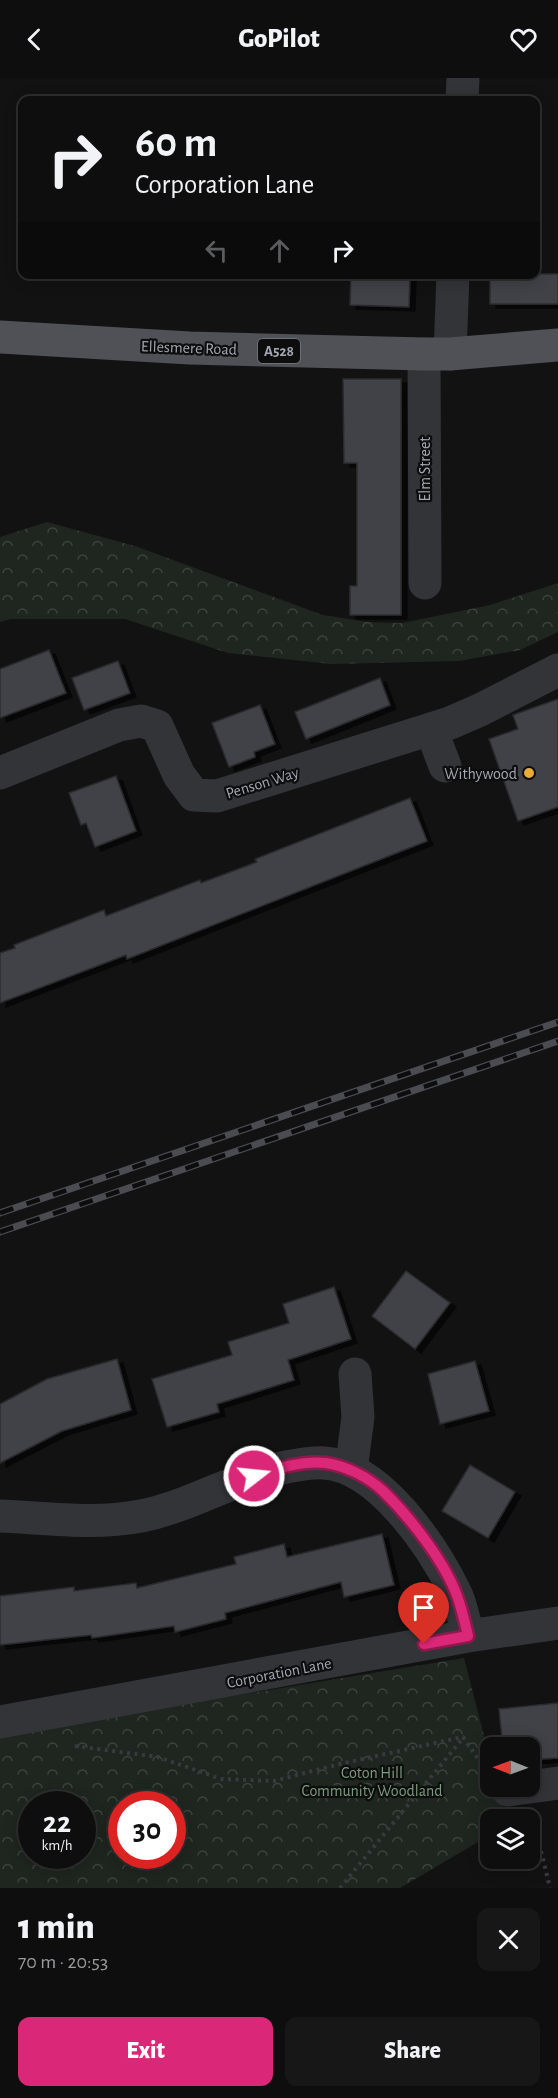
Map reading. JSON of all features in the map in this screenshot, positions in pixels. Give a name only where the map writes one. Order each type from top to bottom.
[{"type":"main road","name":"Ellesmere Road","points":[[0,337],[190,348],[437,354],[558,345]]},
{"type":"street","points":[[462,96],[463,78]]},
{"type":"street","name":"Elm Street","points":[[425,583],[437,354],[452,279]]},
{"type":"street","name":"Penson Way","points":[[0,773],[119,725],[141,721],[158,726],[179,775],[194,795],[217,796],[431,729],[480,710],[558,670]]},
{"type":"street","points":[[431,729],[445,766]]},
{"type":"street","points":[[351,1470],[358,1417],[355,1374]]},
{"type":"street","points":[[0,1516],[101,1521],[140,1516],[169,1510],[272,1470],[324,1463],[351,1470],[382,1490],[412,1523],[435,1555],[457,1594],[468,1636]]},
{"type":"street","name":"Corporation Lane","points":[[0,1722],[468,1636],[558,1623]]},
{"type":"street","points":[[540,1783],[558,1783]]},
{"type":"path","points":[[71,1745],[158,1757],[221,1779],[274,1781],[463,1737]]},
{"type":"path","points":[[463,1737],[480,1755]]},
{"type":"path","points":[[340,1888],[463,1737]]},
{"type":"path","points":[[512,1797],[550,1888]]},
{"type":"green space","points":[[47,522],[135,546],[323,615],[368,622],[402,623],[490,605],[558,583],[558,632],[520,650],[459,661],[331,664],[228,653],[125,619],[11,619],[0,622],[0,537]]},
{"type":"green space","name":"Coton Hill Community Woodland","points":[[464,1658],[484,1737],[480,1737],[480,1797],[500,1797],[504,1809],[480,1809],[480,1841],[400,1888],[0,1888],[0,1734]]},
{"type":"building","points":[[540,274],[558,274],[558,304],[490,304],[490,279],[540,279]]},
{"type":"building","points":[[351,279],[410,279],[409,307],[350,305]]},
{"type":"building","points":[[343,379],[401,379],[401,615],[350,615],[350,586],[357,586],[357,463],[344,463]]},
{"type":"building","points":[[49,650],[66,693],[0,718],[0,669]]},
{"type":"building","points":[[118,661],[130,693],[84,710],[72,678]]},
{"type":"building","points":[[380,678],[390,705],[306,739],[295,712]]},
{"type":"building","name":"Withywood","points":[[558,699],[558,807],[518,821],[489,739],[518,729],[513,715]]},
{"type":"building","points":[[260,705],[275,744],[254,752],[255,757],[229,767],[212,723]]},
{"type":"building","points":[[116,776],[136,831],[95,847],[86,823],[81,825],[69,793]]},
{"type":"building","points":[[410,798],[427,841],[127,959],[126,955],[0,1003],[0,953],[15,948],[14,945],[104,910],[106,916],[200,880],[201,883],[257,862],[255,859]]},
{"type":"building","points":[[406,1271],[450,1303],[415,1349],[372,1316]]},
{"type":"building","points":[[334,1287],[351,1339],[288,1360],[294,1380],[217,1404],[219,1412],[167,1427],[152,1379],[232,1355],[228,1342],[289,1323],[283,1304]]},
{"type":"building","points":[[117,1359],[131,1410],[62,1431],[0,1463],[0,1404],[47,1379]]},
{"type":"building","points":[[475,1361],[489,1411],[440,1424],[428,1374]]},
{"type":"building","points":[[470,1465],[515,1492],[488,1538],[442,1511]]},
{"type":"building","points":[[382,1534],[394,1585],[344,1597],[341,1582],[225,1613],[226,1619],[175,1632],[174,1626],[92,1638],[91,1635],[0,1645],[0,1596],[74,1587],[74,1591],[136,1583],[137,1588],[236,1564],[234,1557],[284,1544],[287,1557]]},
{"type":"building","points":[[558,1703],[558,1758],[540,1759],[540,1737],[502,1737],[499,1709]]},
{"type":"railway","points":[[0,1213],[558,1022]]},
{"type":"railway","points":[[0,1232],[558,1041]]},
{"type":"place","name":"Withywood","points":[[529,773]]},
{"type":"route","points":[[254,1476],[297,1465],[324,1463],[351,1470],[382,1490],[412,1523],[435,1555],[457,1594],[468,1636],[424,1644]]}]
